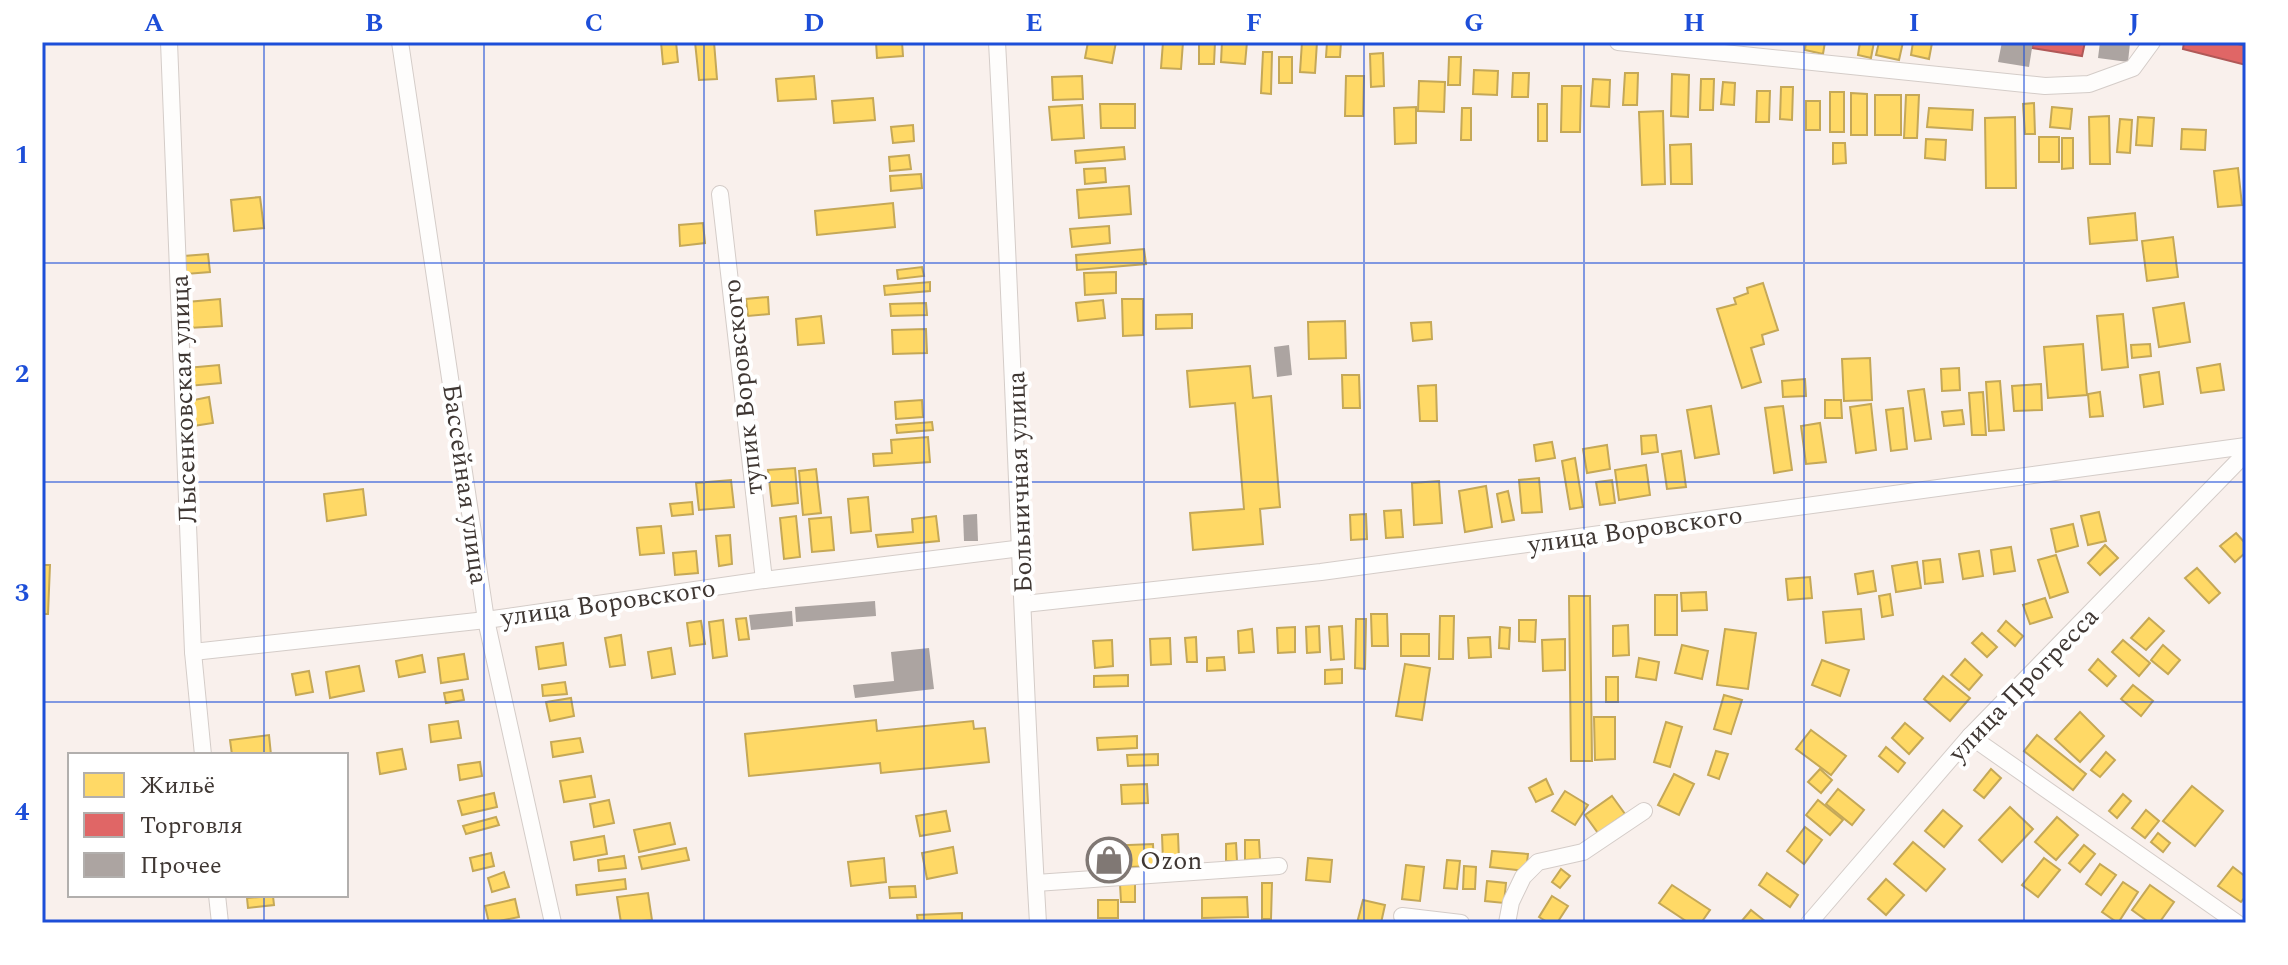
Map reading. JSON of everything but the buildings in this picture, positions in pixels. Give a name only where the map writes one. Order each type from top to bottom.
[{"type":"street","name":"Лысенковская улица","points":[[169,42],[193,652],[203,753]]},
{"type":"street","name":"Бассейная улица","points":[[400,42],[486,620],[553,923]]},
{"type":"street","name":"Больничная улица","points":[[997,42],[1038,923]]},
{"type":"street","points":[[1618,42],[2045,86],[2089,84],[2133,68],[2152,42]]},
{"type":"street","name":"тупик Воровского","points":[[720,194],[764,580]]},
{"type":"street","name":"улица Воровского","points":[[1024,604],[1321,572],[2246,446]]},
{"type":"street","name":"улица Прогресса","points":[[1809,923],[1970,736],[2246,453]]},
{"type":"street","name":"улица Воровского","points":[[193,652],[486,620],[764,580],[1022,548]]},
{"type":"street","points":[[1970,736],[2237,923]]},
{"type":"street","points":[[1507,923],[1511,902],[1523,877],[1538,862],[1583,852],[1644,811]]},
{"type":"street","points":[[1036,883],[1279,866]]},
{"type":"street","points":[[217,897],[220,923]]},
{"type":"street","points":[[1402,916],[1461,923]]},
{"type":"place","name":"Ozon","points":[[1109,860]]}]
